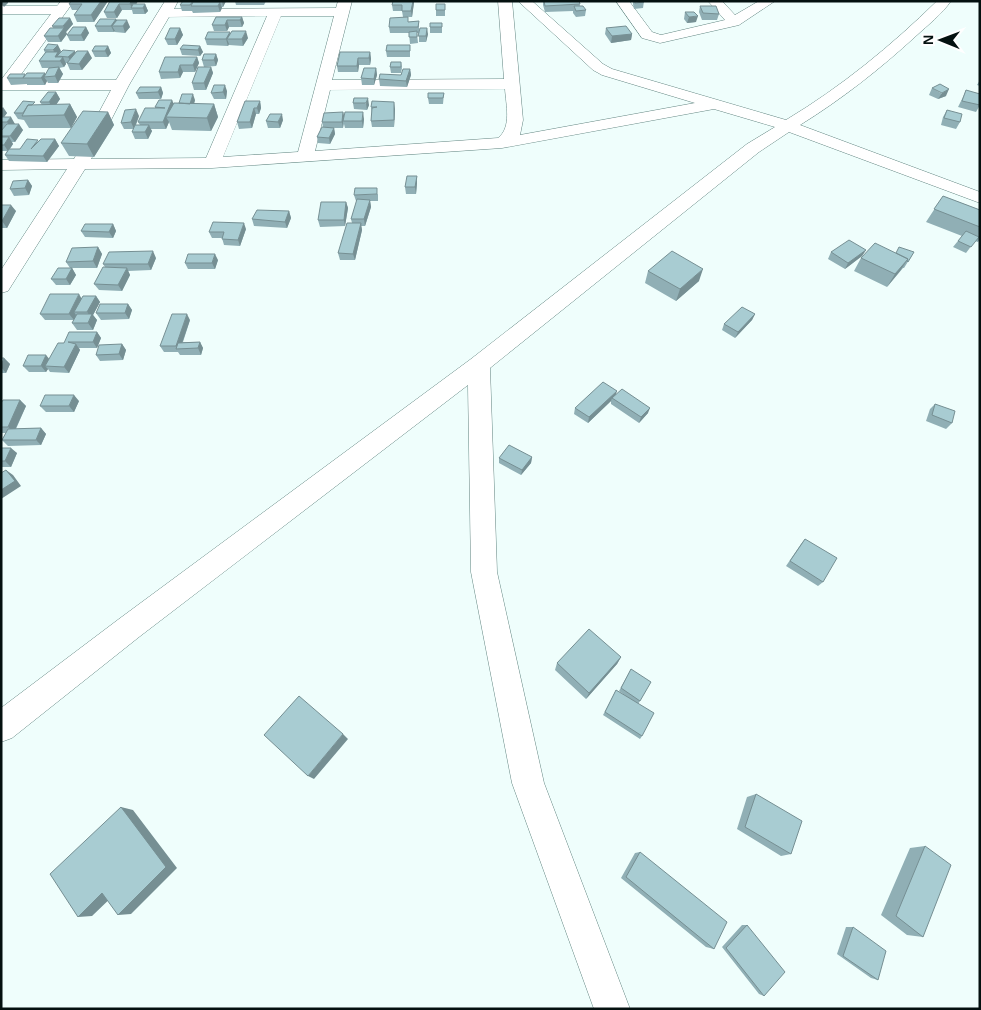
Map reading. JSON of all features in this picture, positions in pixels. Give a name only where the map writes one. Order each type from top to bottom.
[{"type":"street","points":[[502,143],[512,135],[515,120],[505,1]]},
{"type":"street","points":[[524,1],[602,70],[616,76],[786,125],[980,198]]},
{"type":"street","points":[[622,1],[647,35],[660,39],[734,22],[769,1]]},
{"type":"street","points":[[714,1],[734,22]]},
{"type":"street","points":[[1,727],[129,628],[480,365],[753,148],[815,108],[886,56],[945,1]]},
{"type":"street","points":[[1,10],[65,6]]},
{"type":"street","points":[[4,85],[65,6]]},
{"type":"street","points":[[1,286],[78,166],[121,85],[169,7],[276,12],[343,7],[304,156]]},
{"type":"street","points":[[212,163],[276,12]]},
{"type":"street","points":[[323,85],[512,84]]},
{"type":"street","points":[[4,85],[121,85]]},
{"type":"street","points":[[1,165],[78,166],[212,163],[502,143],[715,104]]},
{"type":"street","points":[[480,365],[484,572],[528,783],[612,1009]]},
{"type":"building","points":[[71,1],[101,1],[91,15],[74,15],[82,4],[69,4]]},
{"type":"building","points":[[110,1],[131,1],[130,4],[119,4],[114,12],[104,12]]},
{"type":"building","points":[[183,1],[193,1],[190,5],[180,5]]},
{"type":"building","points":[[393,1],[413,1],[411,11],[402,11],[402,5],[392,5]]},
{"type":"building","points":[[544,1],[579,1],[580,4],[545,6]]},
{"type":"building","points":[[193,2],[220,2],[218,6],[191,6]]},
{"type":"building","points":[[133,4],[145,4],[143,8],[131,8]]},
{"type":"building","points":[[436,4],[445,4],[445,10],[436,10]]},
{"type":"building","points":[[574,6],[583,6],[586,10],[576,11]]},
{"type":"building","points":[[700,6],[716,6],[719,14],[703,13]]},
{"type":"building","points":[[685,12],[694,12],[698,16],[689,17]]},
{"type":"building","points":[[216,17],[242,17],[240,20],[227,20],[225,25],[212,25]]},
{"type":"building","points":[[408,17],[408,22],[419,21],[418,27],[389,27],[390,18]]},
{"type":"building","points":[[59,18],[70,18],[63,26],[52,26]]},
{"type":"building","points":[[100,19],[116,19],[111,26],[95,26]]},
{"type":"building","points":[[117,20],[127,20],[123,26],[112,26]]},
{"type":"building","points":[[430,23],[442,23],[442,27],[430,27]]},
{"type":"building","points":[[626,26],[632,34],[612,36],[606,28]]},
{"type":"building","points":[[73,27],[86,27],[81,35],[67,35]]},
{"type":"building","points":[[50,28],[64,28],[58,36],[44,36]]},
{"type":"building","points":[[170,28],[180,28],[175,39],[165,39]]},
{"type":"building","points":[[420,28],[427,28],[426,36],[418,36]]},
{"type":"building","points":[[232,31],[246,31],[242,39],[227,39]]},
{"type":"building","points":[[417,31],[417,37],[409,37],[409,32]]},
{"type":"building","points":[[208,32],[230,32],[226,39],[205,39]]},
{"type":"building","points":[[48,44],[58,45],[53,50],[44,50]]},
{"type":"building","points":[[183,45],[200,46],[198,50],[180,49]]},
{"type":"building","points":[[387,45],[410,45],[410,51],[386,51]]},
{"type":"building","points":[[95,46],[108,46],[105,51],[92,51]]},
{"type":"building","points":[[63,50],[75,51],[68,57],[57,56]]},
{"type":"building","points":[[77,51],[88,51],[79,64],[67,63]]},
{"type":"building","points":[[46,52],[58,52],[55,57],[63,57],[60,61],[39,61]]},
{"type":"building","points":[[340,52],[370,52],[369,58],[358,58],[357,66],[337,66]]},
{"type":"building","points":[[204,54],[216,54],[214,60],[202,60]]},
{"type":"building","points":[[165,57],[197,57],[193,65],[180,65],[178,72],[159,72]]},
{"type":"building","points":[[391,62],[401,62],[401,67],[390,67]]},
{"type":"building","points":[[59,67],[55,76],[44,77],[49,68]]},
{"type":"building","points":[[198,67],[211,67],[204,83],[192,83]]},
{"type":"building","points":[[364,68],[376,68],[374,79],[361,78]]},
{"type":"building","points":[[403,69],[410,69],[406,81],[379,79],[380,74],[401,75]]},
{"type":"building","points":[[27,73],[45,73],[41,78],[23,78]]},
{"type":"building","points":[[10,74],[25,74],[23,78],[7,78]]},
{"type":"building","points":[[940,84],[949,89],[942,93],[932,88]]},
{"type":"building","points":[[214,85],[225,85],[223,92],[211,93]]},
{"type":"building","points":[[140,87],[161,87],[158,92],[136,93]]},
{"type":"building","points":[[966,90],[980,94],[980,105],[962,101]]},
{"type":"building","points":[[48,92],[56,92],[49,102],[40,102]]},
{"type":"building","points":[[428,93],[444,93],[443,98],[428,98]]},
{"type":"building","points":[[182,94],[193,94],[190,104],[179,103]]},
{"type":"building","points":[[354,98],[368,98],[366,103],[353,103]]},
{"type":"building","points":[[159,100],[172,100],[163,122],[138,122],[145,108],[165,108],[155,107]]},
{"type":"building","points":[[23,101],[35,102],[32,105],[28,105],[23,113],[14,113]]},
{"type":"building","points":[[245,101],[260,101],[257,108],[254,108],[250,122],[237,122]]},
{"type":"building","points":[[372,101],[394,102],[394,120],[371,121],[372,108],[377,107],[371,107]]},
{"type":"building","points":[[174,103],[214,104],[207,118],[166,117]]},
{"type":"building","points":[[70,104],[64,115],[22,116],[28,105]]},
{"type":"building","points":[[136,109],[131,122],[121,123],[125,110]]},
{"type":"building","points":[[947,110],[962,114],[960,122],[944,118]]},
{"type":"building","points":[[83,111],[108,112],[87,144],[61,143]]},
{"type":"building","points":[[343,112],[342,122],[322,122],[324,113]]},
{"type":"building","points":[[345,112],[363,112],[362,121],[343,121]]},
{"type":"building","points":[[270,114],[282,114],[278,122],[266,121]]},
{"type":"building","points":[[1,117],[11,117],[7,122],[1,122]]},
{"type":"building","points":[[7,124],[19,124],[10,136],[1,136],[1,131]]},
{"type":"building","points":[[135,125],[149,125],[145,132],[132,132]]},
{"type":"building","points":[[322,127],[334,128],[329,138],[317,137]]},
{"type":"building","points":[[1,137],[9,137],[4,145],[1,145]]},
{"type":"building","points":[[27,139],[38,140],[31,149],[41,139],[55,139],[43,156],[5,155],[9,149],[20,149]]},
{"type":"building","points":[[407,176],[417,176],[415,187],[405,187]]},
{"type":"building","points":[[28,180],[25,188],[10,189],[13,181]]},
{"type":"building","points":[[355,188],[377,188],[377,194],[354,195]]},
{"type":"building","points":[[943,196],[980,210],[980,227],[934,209]]},
{"type":"building","points":[[357,199],[370,200],[364,219],[351,219]]},
{"type":"building","points":[[321,202],[346,202],[344,220],[318,220]]},
{"type":"building","points":[[1,205],[11,205],[2,221],[1,221]]},
{"type":"building","points":[[257,210],[289,211],[285,222],[252,219]]},
{"type":"building","points":[[213,222],[244,223],[238,240],[222,239],[224,232],[209,232]]},
{"type":"building","points":[[347,223],[361,223],[353,254],[338,253]]},
{"type":"building","points":[[85,224],[113,224],[109,232],[81,231]]},
{"type":"building","points":[[966,231],[979,237],[971,247],[958,241]]},
{"type":"building","points":[[849,240],[866,250],[848,263],[831,252]]},
{"type":"building","points":[[875,243],[908,259],[895,274],[861,258]]},
{"type":"building","points":[[98,247],[93,261],[66,262],[72,248]]},
{"type":"building","points":[[899,247],[914,252],[908,262],[908,259],[896,253]]},
{"type":"building","points":[[153,251],[148,264],[103,264],[109,252]]},
{"type":"building","points":[[672,251],[703,269],[680,289],[648,271]]},
{"type":"building","points":[[188,254],[215,254],[212,263],[185,263]]},
{"type":"building","points":[[103,267],[127,268],[118,285],[94,284]]},
{"type":"building","points":[[58,268],[72,268],[66,279],[51,279]]},
{"type":"building","points":[[50,294],[79,294],[69,314],[40,314]]},
{"type":"building","points":[[83,296],[96,296],[87,312],[74,312]]},
{"type":"building","points":[[100,304],[128,304],[125,313],[96,313]]},
{"type":"building","points":[[742,307],[755,314],[738,332],[724,324]]},
{"type":"building","points":[[77,314],[92,314],[88,323],[72,323]]},
{"type":"building","points":[[172,314],[187,314],[176,346],[160,346]]},
{"type":"building","points":[[69,332],[97,332],[93,342],[68,342],[76,344],[64,367],[45,366],[58,343],[64,343]]},
{"type":"building","points":[[200,342],[198,348],[176,349],[178,343]]},
{"type":"building","points":[[122,344],[119,354],[96,355],[99,345]]},
{"type":"building","points":[[28,355],[46,355],[41,366],[23,366]]},
{"type":"building","points":[[603,382],[617,391],[589,417],[575,408]]},
{"type":"building","points":[[622,389],[650,408],[641,417],[612,398]]},
{"type":"building","points":[[45,395],[74,395],[69,406],[40,406]]},
{"type":"building","points":[[3,400],[20,400],[8,427],[1,427],[1,403]]},
{"type":"building","points":[[935,404],[955,411],[952,423],[932,415]]},
{"type":"building","points":[[41,428],[36,440],[2,440],[8,429]]},
{"type":"building","points":[[509,445],[532,457],[522,470],[499,458]]},
{"type":"building","points":[[1,448],[11,448],[5,461],[1,461]]},
{"type":"building","points":[[6,470],[15,481],[1,490],[1,473]]},
{"type":"building","points":[[805,539],[837,558],[823,582],[790,561]]},
{"type":"building","points":[[589,629],[621,657],[589,693],[557,663]]},
{"type":"building","points":[[631,669],[651,682],[640,701],[621,688]]},
{"type":"building","points":[[616,690],[654,713],[642,736],[605,712]]},
{"type":"building","points":[[299,696],[343,734],[308,776],[264,735]]},
{"type":"building","points":[[756,794],[802,821],[791,854],[745,827]]},
{"type":"building","points":[[121,807],[166,867],[118,915],[102,893],[78,917],[50,874]]},
{"type":"building","points":[[925,846],[951,865],[923,937],[896,916]]},
{"type":"building","points":[[640,852],[727,922],[714,949],[626,877]]},
{"type":"building","points":[[747,925],[785,972],[764,996],[726,948]]},
{"type":"building","points":[[853,927],[886,951],[878,980],[843,956]]}]
